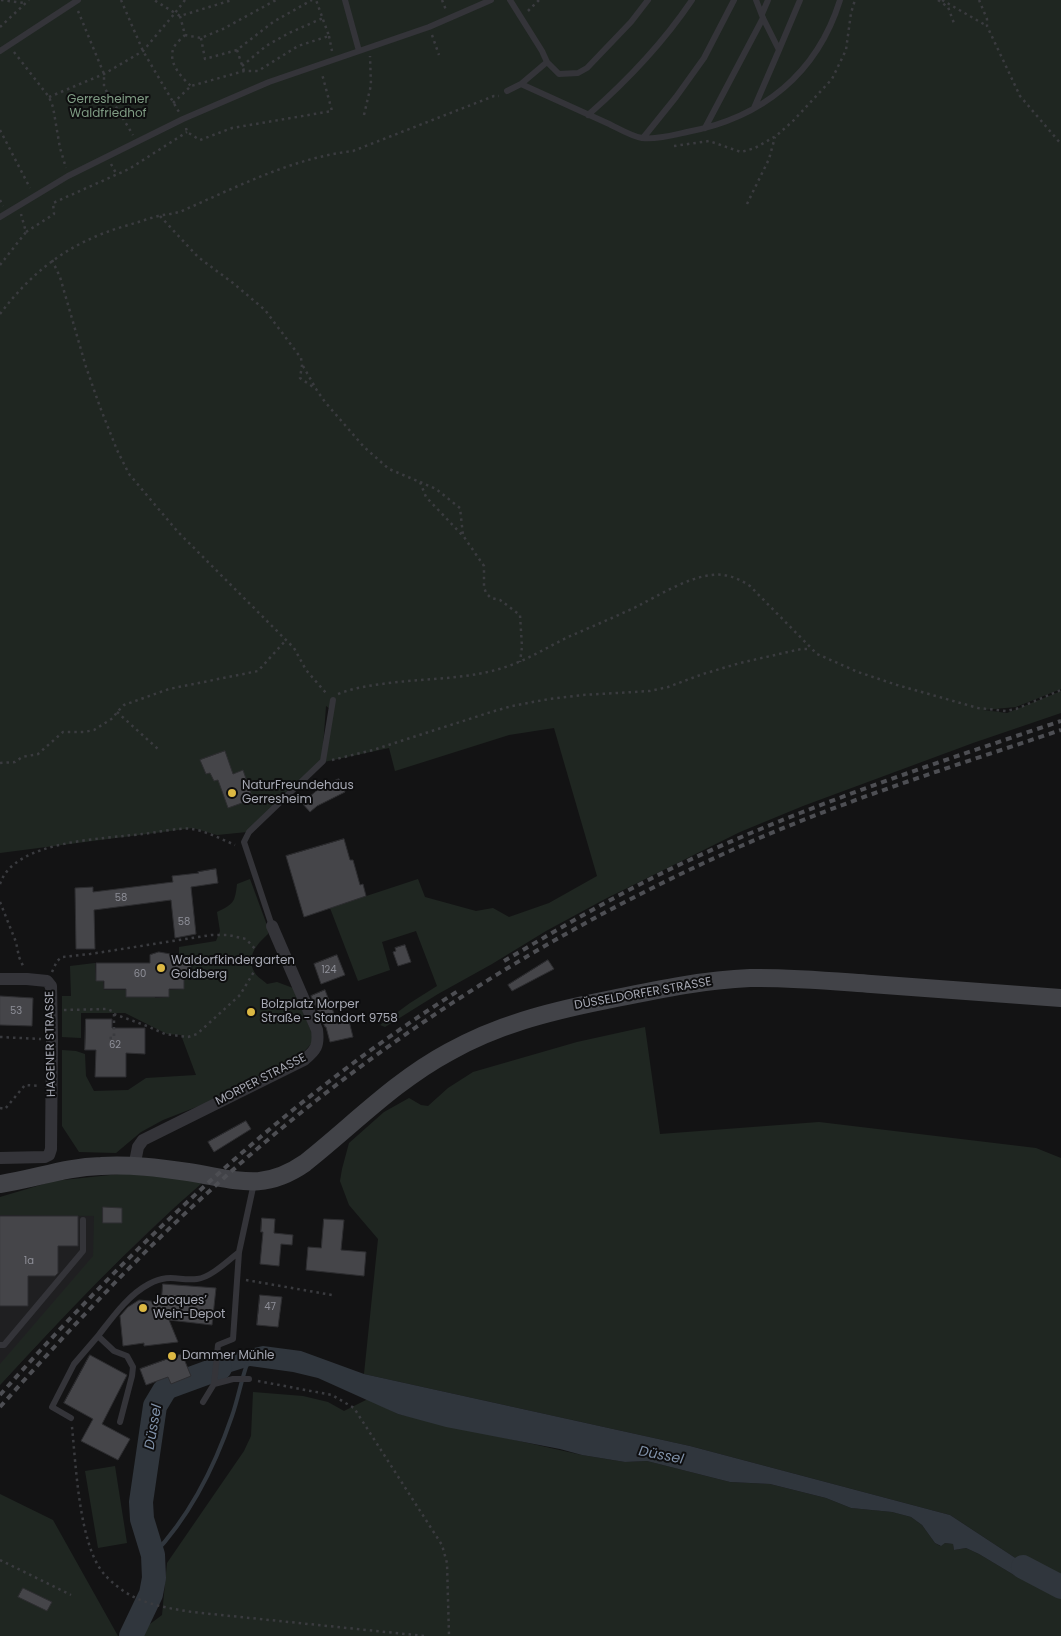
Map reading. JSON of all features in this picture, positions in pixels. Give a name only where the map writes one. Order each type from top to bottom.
[{"type":"main road","name":"DÜSSELDORFER STRASSE","points":[[254,1182],[276,1178],[305,1163],[387,1094],[434,1060],[502,1026],[550,1012],[677,986],[750,978],[799,979],[1061,998]]},
{"type":"main road","points":[[0,1184],[74,1168],[101,1166],[134,1166],[179,1170],[232,1180],[254,1182]]},
{"type":"street","name":"MORPER STRASSE","points":[[134,1166],[138,1147],[143,1140],[304,1060],[315,1051],[318,1041],[317,1030],[294,983],[273,932]]},
{"type":"street","name":"HAGENER STRASSE","points":[[0,979],[27,979],[47,982],[51,986],[52,1009],[50,1154],[45,1157],[0,1158]]},
{"type":"lane","points":[[345,0],[359,51]]},
{"type":"lane","points":[[0,217],[68,176],[183,119],[269,82],[429,27],[491,0]]},
{"type":"lane","points":[[510,0],[547,62],[559,74],[578,73],[586,68],[632,22],[648,0]]},
{"type":"lane","points":[[588,115],[617,90],[655,50],[692,0]]},
{"type":"lane","points":[[643,138],[704,58],[734,0]]},
{"type":"lane","points":[[756,0],[779,50]]},
{"type":"lane","points":[[705,128],[763,16],[768,0]]},
{"type":"lane","points":[[754,109],[800,0]]},
{"type":"lane","points":[[521,84],[643,138],[705,128],[746,114],[772,98],[791,82],[812,57],[830,27],[840,0]]},
{"type":"lane","points":[[0,51],[77,1]]},
{"type":"lane","points":[[505,94],[521,84],[547,62]]},
{"type":"lane","points":[[246,848],[244,842],[249,832],[323,761],[333,700]]},
{"type":"lane","name":"MORPER STRASSE","points":[[246,848],[273,932]]},
{"type":"lane","points":[[203,1402],[214,1384],[218,1345],[233,1339],[239,1252],[254,1182]]},
{"type":"lane","points":[[0,1345],[4,1344],[83,1252],[83,1220]]},
{"type":"lane","points":[[71,1418],[52,1407],[74,1364],[121,1306],[148,1284],[170,1277],[199,1279],[212,1273],[239,1252]]},
{"type":"lane","points":[[98,1336],[114,1351],[126,1356],[133,1367],[120,1422]]},
{"type":"lane","points":[[214,1384],[233,1378],[249,1379]]},
{"type":"path","points":[[1,0],[24,3]]},
{"type":"path","points":[[0,27],[29,0]]},
{"type":"path","points":[[122,0],[143,51],[183,119],[187,132],[200,140],[232,128],[332,111],[320,64]]},
{"type":"path","points":[[154,0],[180,16],[185,35]]},
{"type":"path","points":[[49,97],[104,74],[143,51],[185,0]]},
{"type":"path","points":[[180,16],[232,0]]},
{"type":"path","points":[[185,35],[201,38],[223,29],[276,0]]},
{"type":"path","points":[[201,38],[205,59],[237,50],[273,22],[312,0]]},
{"type":"path","points":[[316,0],[329,36],[333,60]]},
{"type":"path","points":[[521,18],[539,0]]},
{"type":"path","points":[[672,146],[709,141],[741,152],[755,148],[776,136],[793,121],[832,79],[846,50],[851,13],[855,0]]},
{"type":"path","points":[[940,0],[948,7],[955,26]]},
{"type":"path","points":[[940,0],[987,26]]},
{"type":"path","points":[[979,0],[987,19],[987,26],[1020,96],[1061,144]]},
{"type":"path","points":[[77,1],[104,74],[104,87],[137,142]]},
{"type":"path","points":[[242,66],[266,46],[288,33],[323,18]]},
{"type":"path","points":[[429,27],[439,55]]},
{"type":"path","points":[[185,35],[174,46],[173,59],[179,75],[191,86]]},
{"type":"path","points":[[173,103],[191,86],[244,71],[258,72],[298,46],[329,36]]},
{"type":"path","points":[[9,46],[49,97],[53,106],[60,148],[68,176]]},
{"type":"path","points":[[364,114],[371,85],[369,64],[371,47]]},
{"type":"path","points":[[237,50],[244,71]]},
{"type":"path","points":[[0,313],[25,283],[52,260],[80,243],[104,232],[160,216],[182,212],[272,172],[331,154],[353,151],[494,96],[505,94]]},
{"type":"path","points":[[0,130],[35,195]]},
{"type":"path","points":[[0,265],[26,232],[54,214],[53,203],[130,169],[187,132]]},
{"type":"path","points":[[747,204],[769,158],[776,136]]},
{"type":"path","points":[[18,206],[26,232]]},
{"type":"path","points":[[160,216],[198,257],[265,310],[301,358],[300,378],[316,389]]},
{"type":"path","points":[[52,260],[60,277],[86,367],[100,407],[129,474],[178,532],[294,648],[306,670],[333,700],[338,694],[353,688],[493,672],[520,662],[694,579],[722,574],[750,586],[811,650],[834,662],[881,680],[987,709],[1006,711],[1016,709],[1061,690]]},
{"type":"path","points":[[302,365],[325,402],[364,447],[389,468],[436,489],[460,508],[464,537]]},
{"type":"path","points":[[420,482],[426,498],[464,537],[484,566],[486,594],[500,600],[520,615],[522,647],[520,662]]},
{"type":"path","points":[[0,763],[15,762],[22,757],[38,754],[63,732],[94,730],[113,718],[124,705],[169,689],[258,671],[286,640]]},
{"type":"path","points":[[323,761],[340,759],[373,750],[491,712],[530,702],[583,695],[650,691],[668,687],[740,663],[801,649],[811,650]]},
{"type":"path","points":[[117,712],[158,749]]},
{"type":"path","points":[[0,884],[16,863],[31,854],[46,848],[78,842],[190,828],[246,848]]},
{"type":"path","points":[[0,902],[16,942],[27,979]]},
{"type":"path","points":[[47,982],[57,961],[62,957],[211,935],[228,935],[246,939],[257,951]]},
{"type":"path","points":[[52,1009],[107,1009],[114,1014],[165,1034],[188,1037],[197,1034],[240,995],[244,985],[255,970]]},
{"type":"path","points":[[109,1038],[114,1038],[114,1014]]},
{"type":"path","points":[[0,1037],[52,1039]]},
{"type":"path","points":[[0,1108],[6,1109],[25,1086],[41,1086]]},
{"type":"path","points":[[237,1278],[332,1295]]},
{"type":"path","points":[[249,1379],[332,1395],[354,1408],[442,1545],[447,1563],[448,1636]]},
{"type":"path","points":[[71,1418],[79,1492],[85,1529],[92,1552],[104,1575],[134,1598],[157,1606],[192,1612],[425,1636]]},
{"type":"path","points":[[0,1560],[71,1595]]},
{"type":"shaded area","points":[[177,1205],[89,1289],[0,1385],[0,1206]]},
{"type":"green space","name":"Gerresheimer Waldfriedhof","points":[[0,0],[1061,0],[1061,689],[1016,707],[984,710],[1007,713],[1061,691],[1061,713],[973,743],[803,806],[740,832],[605,899],[546,931],[385,1027],[380,1025],[437,986],[416,931],[382,942],[390,970],[358,981],[330,908],[418,879],[425,897],[476,911],[493,908],[509,917],[549,903],[597,876],[554,728],[509,735],[395,771],[389,748],[324,762],[329,708],[326,706],[322,761],[247,832],[217,835],[193,828],[0,853]]},
{"type":"green space","points":[[250,879],[268,928],[268,934],[254,951],[251,962],[252,967],[256,974],[267,984],[277,982],[293,988],[313,1036],[312,1043],[296,1060],[222,1097],[163,1120],[141,1132],[116,1153],[79,1152],[62,1126],[62,1050],[85,1054],[86,1076],[94,1091],[128,1090],[146,1078],[196,1075],[181,1035],[167,1034],[125,1013],[81,1013],[81,1038],[62,1037],[62,996],[71,996],[70,966],[95,963],[96,981],[103,981],[104,990],[126,990],[126,997],[141,997],[154,990],[155,998],[169,997],[169,990],[184,989],[184,977],[193,976],[192,962],[190,960],[179,960],[179,947],[216,941],[220,931],[217,912],[233,902],[237,884]]},
{"type":"green space","points":[[645,1027],[660,1134],[819,1122],[1036,1148],[1061,1158],[1061,1588],[950,1515],[690,1446],[364,1374],[378,1239],[349,1205],[340,1181],[349,1143],[384,1112],[409,1098],[421,1105],[428,1106],[448,1088],[473,1072],[577,1042]]},
{"type":"green space","points":[[138,1172],[195,1178],[201,1184],[73,1307],[0,1385],[0,1364],[93,1256],[94,1216],[0,1215],[0,1197],[54,1181]]},
{"type":"green space","points":[[253,1392],[303,1396],[328,1402],[344,1411],[368,1399],[398,1414],[582,1455],[625,1462],[647,1461],[730,1482],[770,1484],[826,1498],[851,1508],[892,1512],[911,1517],[922,1525],[935,1543],[940,1546],[945,1543],[953,1544],[954,1550],[966,1548],[1014,1575],[1061,1598],[1061,1636],[142,1636],[150,1624],[162,1615],[167,1563],[244,1451],[251,1436]]},
{"type":"green space","points":[[115,1466],[127,1543],[98,1548],[85,1471]]},
{"type":"green space","points":[[0,1494],[53,1520],[118,1636],[0,1636]]},
{"type":"water","points":[[263,1346],[301,1351],[364,1374],[690,1446],[950,1515],[1061,1588],[1061,1598],[1014,1575],[966,1548],[954,1550],[953,1544],[945,1543],[941,1546],[935,1543],[922,1525],[911,1517],[892,1512],[851,1508],[826,1498],[770,1484],[730,1482],[647,1461],[625,1462],[582,1455],[446,1427],[398,1414],[318,1378],[293,1372],[250,1366],[215,1377],[192,1381],[190,1379],[197,1369],[212,1361]]},
{"type":"building","points":[[225,751],[233,774],[243,770],[253,799],[228,808],[218,780],[214,781],[210,773],[206,774],[200,760]]},
{"type":"building","points":[[339,779],[345,792],[317,806],[310,812],[302,803],[321,787]]},
{"type":"building","points":[[344,839],[350,860],[353,860],[360,885],[363,884],[366,896],[304,917],[286,856]]},
{"type":"building","points":[[216,869],[218,883],[191,887],[196,934],[175,938],[171,900],[94,910],[95,949],[76,949],[75,888],[93,887],[93,892],[173,882],[172,876]]},
{"type":"building","points":[[405,945],[411,962],[398,966],[393,952],[396,951],[395,948]]},
{"type":"building","points":[[159,952],[176,955],[176,963],[191,963],[191,976],[184,976],[184,989],[169,989],[169,997],[126,997],[126,989],[104,989],[104,981],[96,981],[96,963],[150,963],[150,955]]},
{"type":"building","points":[[337,955],[345,975],[321,984],[314,964]]},
{"type":"building","points":[[548,960],[554,969],[512,991],[508,985]]},
{"type":"building","points":[[325,990],[338,1024],[349,1021],[353,1037],[330,1042],[326,1027],[311,996]]},
{"type":"building","points":[[0,996],[33,998],[32,1026],[0,1025]]},
{"type":"building","points":[[86,1019],[112,1019],[112,1028],[145,1028],[145,1054],[126,1053],[126,1077],[95,1077],[96,1050],[85,1050]]},
{"type":"building","points":[[246,1121],[251,1129],[214,1152],[208,1142]]},
{"type":"building","points":[[103,1207],[122,1208],[122,1223],[103,1223]]},
{"type":"building","points":[[0,1216],[78,1216],[78,1246],[58,1246],[58,1273],[55,1276],[28,1276],[28,1306],[0,1306]]},
{"type":"building","points":[[262,1218],[275,1219],[274,1233],[293,1235],[292,1245],[281,1244],[279,1266],[260,1264],[263,1232],[261,1232]]},
{"type":"building","points":[[324,1219],[344,1220],[341,1250],[366,1252],[364,1276],[306,1270],[308,1247],[321,1248]]},
{"type":"building","points":[[163,1284],[216,1288],[212,1325],[169,1320],[178,1342],[144,1346],[144,1343],[123,1346],[120,1316],[128,1307],[139,1300],[161,1302]]},
{"type":"building","points":[[260,1295],[282,1297],[278,1327],[257,1325]]},
{"type":"building","points":[[182,1354],[191,1376],[171,1384],[168,1377],[146,1385],[140,1369]]},
{"type":"building","points":[[90,1355],[127,1375],[102,1424],[130,1439],[118,1460],[81,1441],[93,1419],[64,1403]]},
{"type":"building","points":[[23,1588],[52,1602],[47,1611],[18,1597]]},
{"type":"waterway","name":"Düssel","points":[[153,1555],[179,1524],[209,1472],[232,1416],[247,1364]]},
{"type":"waterway","name":"Düssel","points":[[131,1636],[151,1594],[154,1578],[153,1555],[142,1519],[141,1502],[155,1406],[168,1387],[220,1368]]},
{"type":"waterway","name":"Düssel","points":[[1023,1567],[1061,1587]]},
{"type":"railway","points":[[504,961],[637,886],[729,842],[822,804],[1061,721]]},
{"type":"railway","points":[[0,1407],[105,1294],[186,1212],[215,1186],[274,1134],[336,1085],[464,995],[600,915],[670,879],[741,846],[860,799],[1061,730]]},
{"type":"railway","points":[[0,1395],[104,1283],[215,1177],[272,1127],[332,1079],[458,991]]},
{"type":"place","name":"NaturFreundehaus Gerresheim","points":[[232,793]]},
{"type":"place","name":"Waldorfkindergarten Goldberg","points":[[161,968]]},
{"type":"place","name":"Bolzplatz Morper Straße - Standort 9758","points":[[251,1012]]},
{"type":"place","name":"Jacques’ Wein-Depot","points":[[143,1308]]},
{"type":"place","name":"Dammer Mühle","points":[[172,1356]]}]
